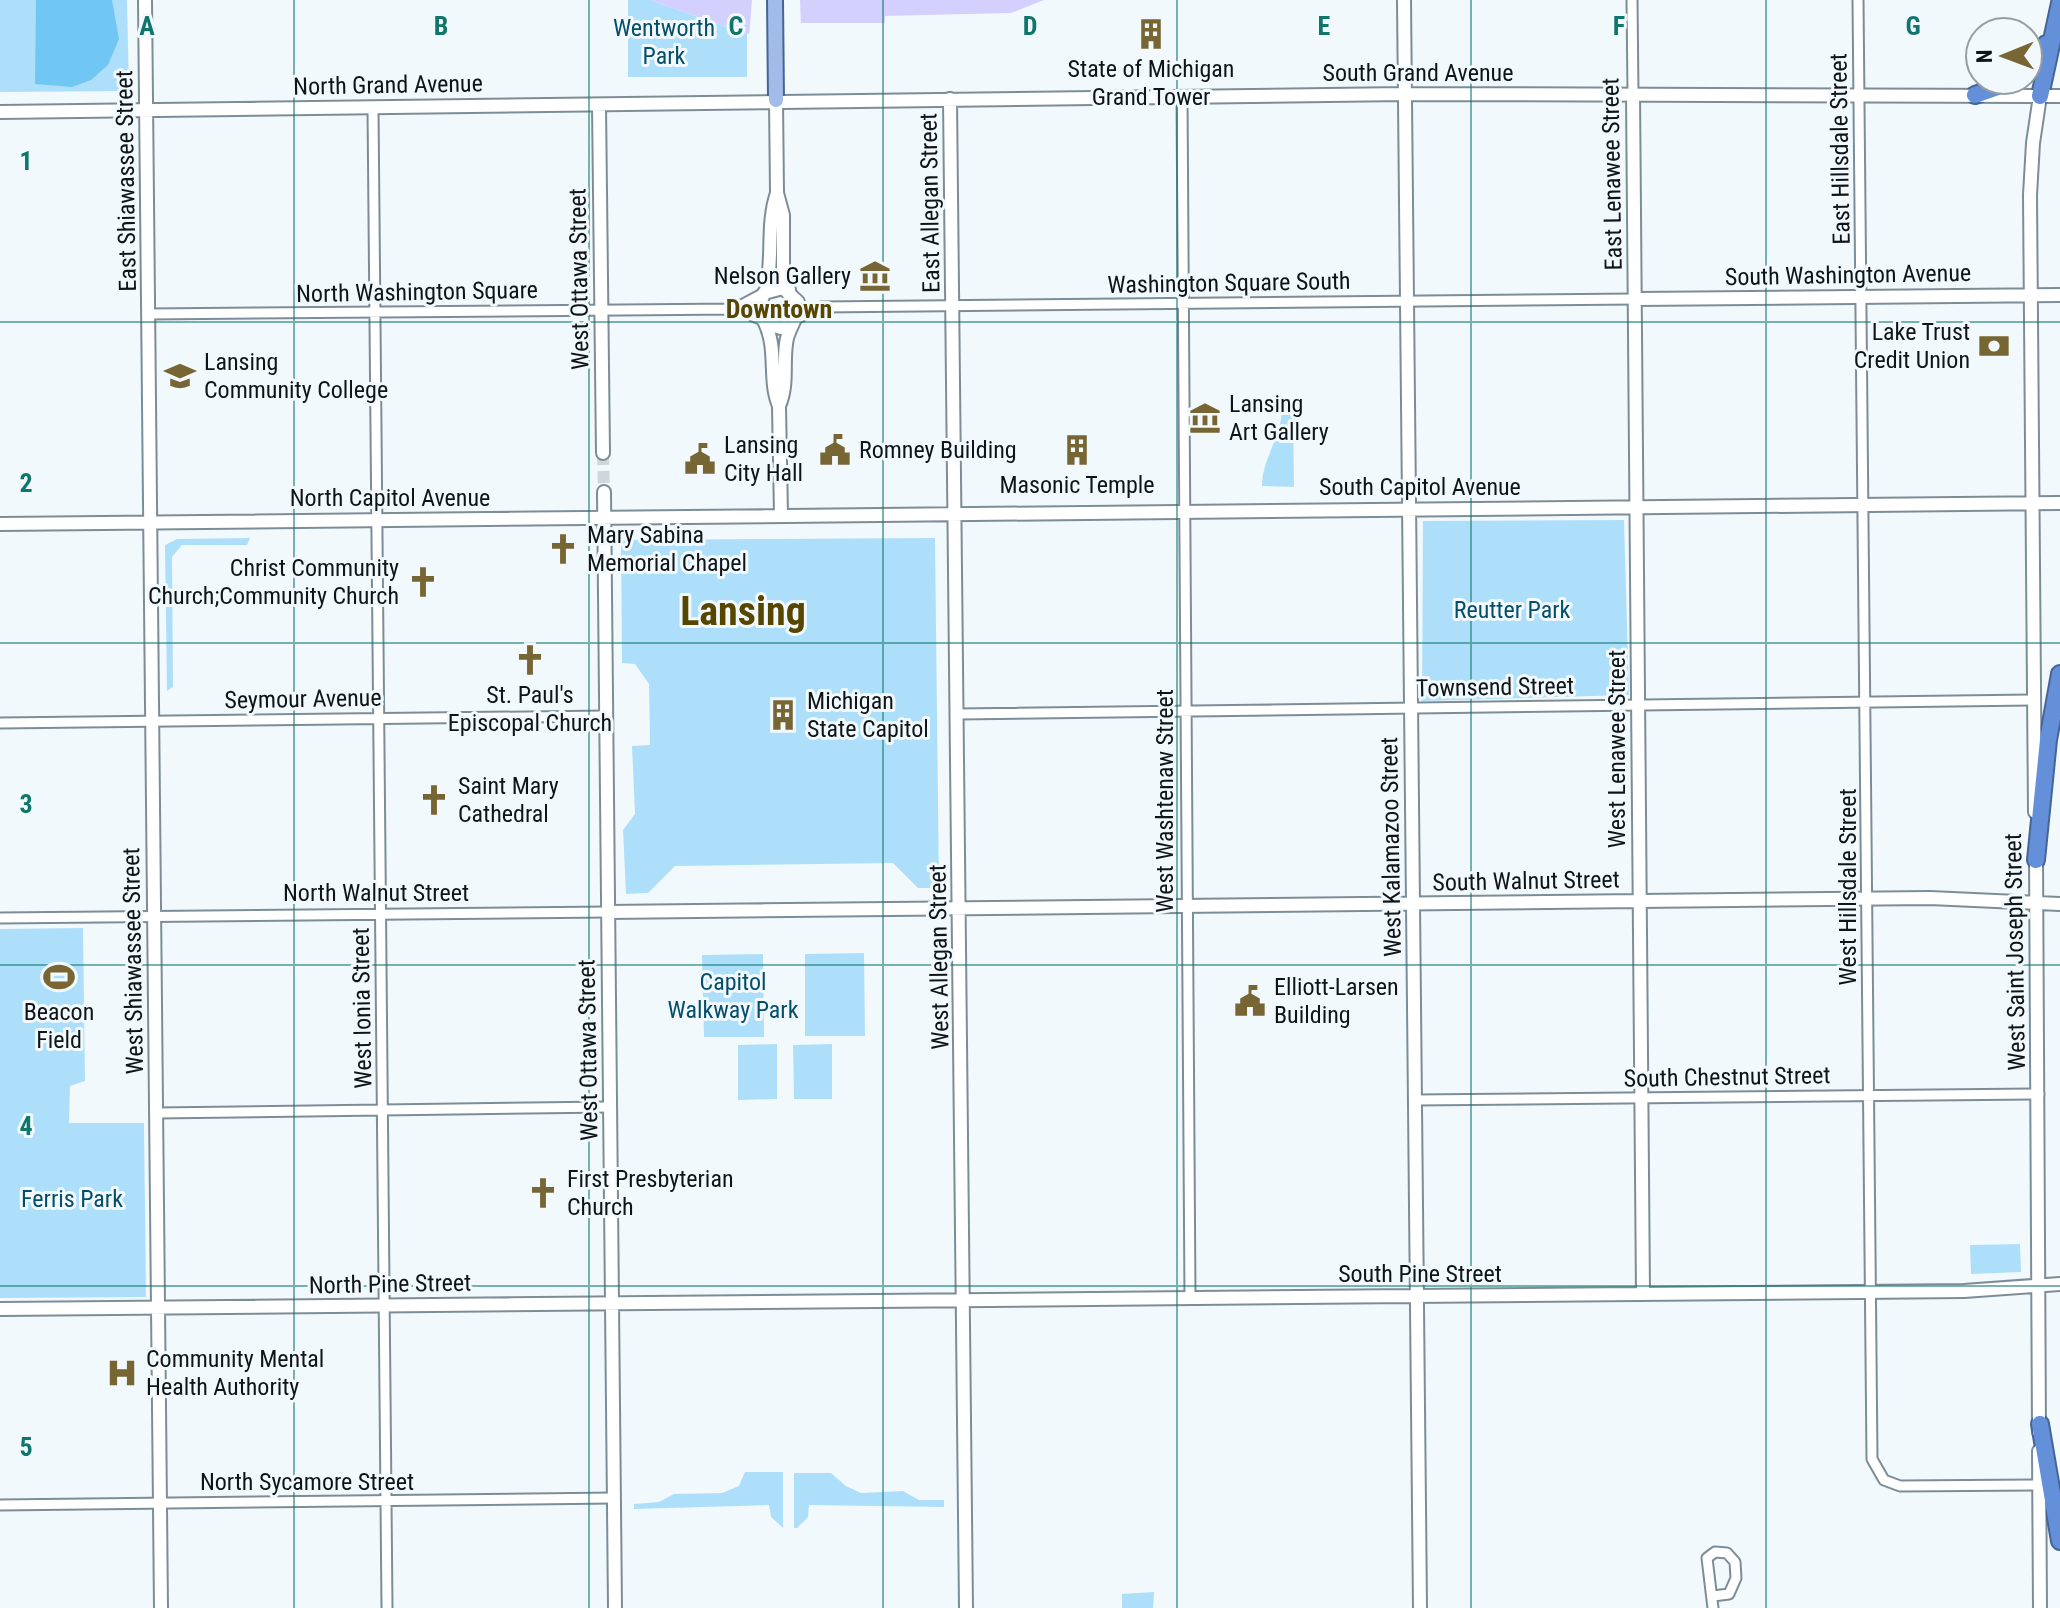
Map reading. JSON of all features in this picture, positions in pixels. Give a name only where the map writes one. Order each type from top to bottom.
[{"type":"highway","points":[[2044,48],[2059,2]]},
{"type":"highway","points":[[2039,101],[2059,2]]},
{"type":"highway","points":[[2036,860],[2048,740],[2060,674]]},
{"type":"highway","points":[[2040,1424],[2060,1541]]},
{"type":"main road","points":[[775,0],[776,100]]},
{"type":"street","name":"East Shiawassee Street","points":[[145,0],[149,314]]},
{"type":"street","name":"West Kalamazoo Street","points":[[1404,0],[1420,1608]]},
{"type":"street","name":"East Lenawee Street","points":[[1632,0],[1637,299]]},
{"type":"street","name":"East Hillsdale Street","points":[[1858,0],[1862,297]]},
{"type":"street","name":"South Grand Avenue","points":[[776,100],[1633,93],[1964,95]]},
{"type":"street","points":[[2031,96],[2039,101],[2060,96]]},
{"type":"street","name":"West Washtenaw Street","points":[[1182,97],[1190,1298]]},
{"type":"street","name":"East Allegan Street","points":[[950,99],[954,305]]},
{"type":"street","name":"North Grand Avenue","points":[[0,112],[776,100]]},
{"type":"street","points":[[776,100],[777,193],[783,215],[783,269],[799,308],[786,343],[786,392],[779,406]]},
{"type":"street","name":"West Saint Joseph Street","points":[[2039,101],[2031,166],[2040,1608]]},
{"type":"street","name":"West Ottawa Street","points":[[599,105],[603,453]]},
{"type":"street","name":"West Ionia Street","points":[[373,108],[387,1608]]},
{"type":"street","points":[[777,193],[769,215],[770,269],[765,292],[758,304],[772,344],[773,391],[779,406],[781,515]]},
{"type":"street","points":[[734,309],[777,287],[792,293]]},
{"type":"street","name":"Washington Square South","points":[[792,293],[821,307]]},
{"type":"street","name":"South Washington Avenue","points":[[1637,299],[2058,295]]},
{"type":"street","name":"West Hillsdale Street","points":[[1862,297],[1872,1459],[1879,1475],[1900,1486],[2039,1485]]},
{"type":"street","name":"Washington Square South","points":[[795,320],[821,307],[1637,299]]},
{"type":"street","name":"West Lenawee Street","points":[[1637,299],[1643,1294]]},
{"type":"street","name":"West Allegan Street","points":[[954,305],[966,1608]]},
{"type":"street","points":[[734,309],[781,328],[795,320]]},
{"type":"street","name":"North Washington Square","points":[[149,314],[734,309]]},
{"type":"street","name":"West Shiawassee Street","points":[[149,314],[161,1608]]},
{"type":"street","name":"West Ottawa Street","points":[[604,492],[615,1608]]},
{"type":"street","name":"South Capitol Avenue","points":[[781,515],[2060,503]]},
{"type":"street","name":"North Capitol Avenue","points":[[0,524],[781,515]]},
{"type":"street","name":"Townsend Street","points":[[958,714],[2032,700]]},
{"type":"street","name":"Seymour Avenue","points":[[0,723],[606,716]]},
{"type":"street","name":"South Walnut Street","points":[[752,911],[1868,899],[2060,904]]},
{"type":"street","name":"North Walnut Street","points":[[0,918],[752,911]]},
{"type":"street","name":"South Chestnut Street","points":[[1415,1100],[2039,1094]]},
{"type":"street","points":[[157,1113],[610,1107]]},
{"type":"street","name":"South Pine Street","points":[[780,1302],[2016,1289],[2060,1284]]},
{"type":"street","name":"North Pine Street","points":[[0,1309],[780,1302]]},
{"type":"street","name":"North Sycamore Street","points":[[0,1505],[614,1498]]},
{"type":"street","points":[[1713,1596],[1729,1594],[1736,1578],[1735,1562],[1727,1553],[1715,1552],[1707,1558],[1713,1608]]},
{"type":"green space","points":[[0,0],[127,0],[129,91],[0,92]]},
{"type":"green space","name":"Wentworth Park","points":[[628,0],[650,0],[747,34],[747,77],[628,77]]},
{"type":"green space","points":[[1282,409],[1293,409],[1294,487],[1262,486],[1265,467]]},
{"type":"green space","name":"Reutter Park","points":[[1624,520],[1629,695],[1422,701],[1423,521]]},
{"type":"green space","points":[[250,538],[247,545],[182,545],[172,557],[173,687],[167,691],[165,545],[177,539]]},
{"type":"green space","points":[[935,538],[939,888],[918,888],[893,863],[675,866],[648,893],[626,894],[623,830],[635,814],[632,746],[650,745],[649,684],[635,664],[622,663],[621,540]]},
{"type":"green space","name":"Ferris Park","points":[[83,928],[85,1081],[70,1086],[69,1123],[144,1123],[146,1297],[0,1298],[0,929]]},
{"type":"green space","name":"Capitol Walkway Park","points":[[864,953],[865,1036],[805,1036],[805,954]]},
{"type":"green space","name":"Capitol Walkway Park","points":[[763,954],[764,1037],[704,1037],[702,955]]},
{"type":"green space","name":"Capitol Walkway Park","points":[[777,1044],[777,1099],[738,1100],[738,1045]]},
{"type":"green space","name":"Capitol Walkway Park","points":[[832,1044],[832,1099],[794,1099],[793,1045]]},
{"type":"green space","points":[[2020,1244],[2021,1272],[1971,1274],[1970,1245]]},
{"type":"green space","points":[[745,1472],[783,1472],[783,1528],[771,1517],[769,1505],[634,1509],[634,1504],[659,1502],[674,1494],[722,1493],[739,1486]]},
{"type":"green space","points":[[794,1473],[831,1473],[846,1486],[861,1493],[903,1491],[919,1500],[944,1500],[944,1507],[809,1505],[808,1517],[794,1528]]},
{"type":"green space","points":[[1154,1592],[1153,1608],[1122,1608],[1122,1594]]},
{"type":"shaded area","points":[[36,0],[112,0],[119,39],[108,65],[91,80],[72,87],[35,84]]},
{"type":"shaded area","points":[[650,0],[1044,0],[1011,13],[885,16],[885,23],[801,23],[747,34]]},
{"type":"pier","points":[[752,0],[800,0],[801,27],[749,37]]},
{"type":"tunnel","points":[[603,453],[604,492]]},
{"type":"place","name":"State of Michigan Grand Tower","points":[[1151,34]]},
{"type":"place","name":"Nelson Gallery","points":[[875,276]]},
{"type":"place","name":"Lake Trust Credit Union","points":[[1994,346]]},
{"type":"place","name":"Lansing Community College","points":[[180,376]]},
{"type":"place","name":"Lansing Art Gallery","points":[[1205,418]]},
{"type":"place","name":"Romney Building","points":[[835,450]]},
{"type":"place","name":"Masonic Temple","points":[[1077,450]]},
{"type":"place","name":"Lansing City Hall","points":[[700,459]]},
{"type":"place","name":"Mary Sabina Memorial Chapel","points":[[563,549]]},
{"type":"place","name":"Christ Community Church;Community Church","points":[[423,582]]},
{"type":"place","name":"St. Paul's Episcopal Church","points":[[530,660]]},
{"type":"place","name":"Michigan State Capitol","points":[[783,715]]},
{"type":"place","name":"Saint Mary Cathedral","points":[[434,800]]},
{"type":"place","name":"Beacon Field","points":[[59,977]]},
{"type":"place","name":"Elliott-Larsen Building","points":[[1250,1001]]},
{"type":"place","name":"First Presbyterian Church","points":[[543,1193]]},
{"type":"place","name":"Community Mental Health Authority","points":[[122,1373]]},
{"type":"district","name":"Downtown","points":[[779,309]]},
{"type":"district","name":"Lansing","points":[[743,611]]}]
